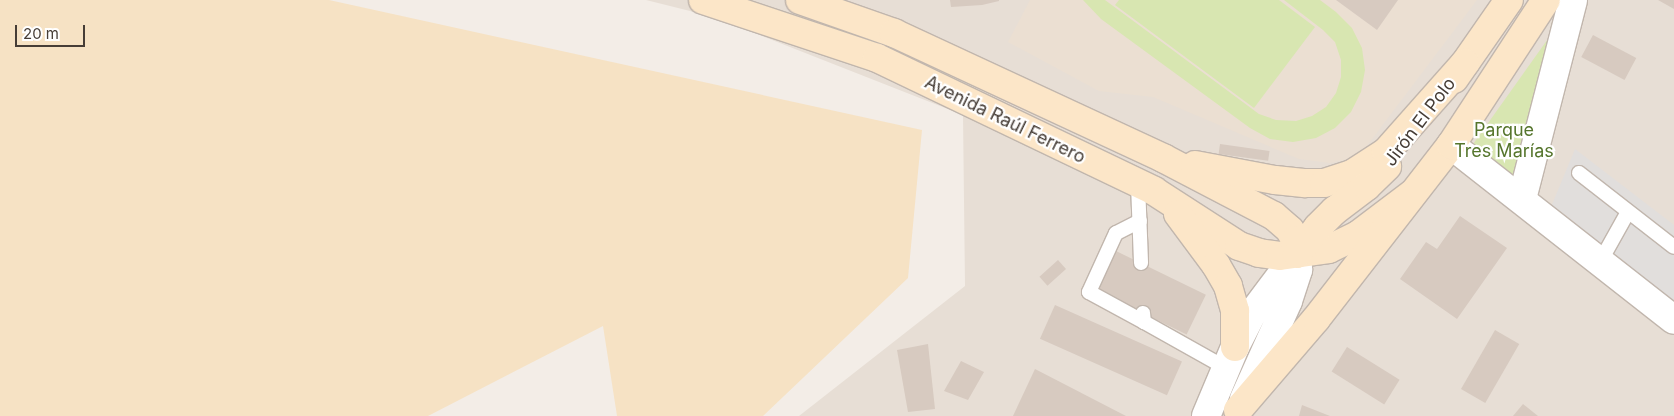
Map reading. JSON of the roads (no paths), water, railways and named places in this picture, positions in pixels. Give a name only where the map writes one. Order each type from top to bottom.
[{"type":"main road","name":"Avenida Raúl Ferrero","points":[[703,0],[877,58],[1146,187],[1239,246],[1266,255],[1297,254],[1329,249],[1344,243],[1358,235],[1412,194]]},
{"type":"main road","name":"Avenida Raúl Ferrero","points":[[800,0],[894,33],[1163,158],[1274,216],[1290,230],[1296,240],[1297,254]]},
{"type":"main road","name":"Jirón El Polo","points":[[1297,254],[1329,216],[1367,186],[1399,155],[1509,0]]},
{"type":"main road","name":"Jirón El Polo","points":[[1412,194],[1451,145],[1546,0]]},
{"type":"main road","points":[[1163,158],[1275,180],[1306,184],[1324,183],[1352,174],[1386,152],[1465,63]]},
{"type":"main road","points":[[1146,187],[1185,221],[1228,286],[1235,311],[1230,357]]},
{"type":"main road","points":[[1237,413],[1316,319],[1412,194]]},
{"type":"street","points":[[1522,199],[1573,0]]},
{"type":"street","points":[[1451,145],[1674,320]]},
{"type":"street","points":[[1206,416],[1230,357],[1252,314],[1297,254]]},
{"type":"street","name":"Avenida Raúl Ferrero","points":[[1237,413],[1294,285],[1298,270],[1297,254]]},
{"type":"lane","points":[[1578,173],[1674,248]]},
{"type":"lane","points":[[1141,263],[1140,221],[1146,187]]},
{"type":"lane","points":[[1600,262],[1628,212]]},
{"type":"lane","points":[[1140,221],[1116,233],[1089,292],[1230,357]]},
{"type":"park label","name":"Parque Tres Marías","points":[[1504,141]]}]
